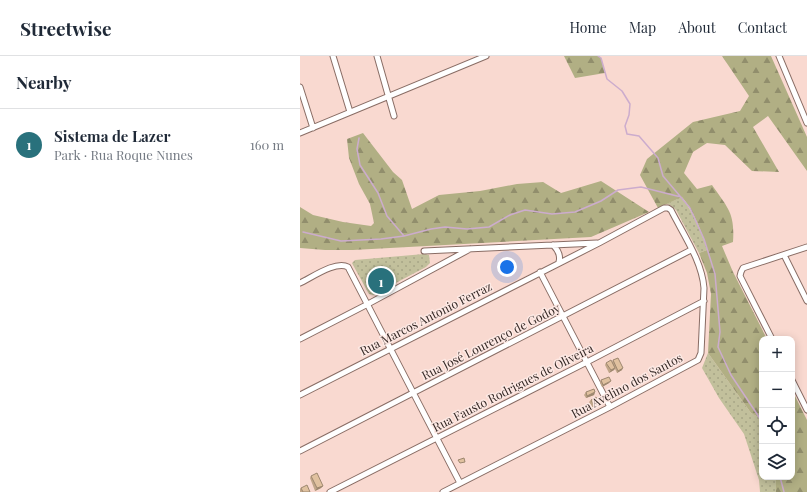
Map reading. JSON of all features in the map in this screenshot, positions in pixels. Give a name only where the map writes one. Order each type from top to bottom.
[{"type":"street","points":[[334,56],[350,112]]},
{"type":"street","points":[[377,56],[394,116]]},
{"type":"street","points":[[300,133],[486,56]]},
{"type":"street","points":[[779,56],[807,123]]},
{"type":"street","points":[[300,87],[313,128]]},
{"type":"street","name":"Rua Marcos Antonio Ferraz","points":[[300,395],[599,243],[664,208],[668,208]]},
{"type":"street","name":"Rua Avelino dos Santos","points":[[443,492],[610,407],[698,360],[701,353],[704,279],[700,267],[671,210],[668,208]]},
{"type":"street","points":[[424,251],[599,243]]},
{"type":"street","points":[[553,245],[557,248],[559,253],[559,262]]},
{"type":"street","points":[[770,336],[740,276],[741,272],[743,268],[807,247]]},
{"type":"street","points":[[300,339],[470,249]]},
{"type":"street","name":"Rua José Lourenço de Godoy","points":[[300,451],[691,250]]},
{"type":"street","points":[[784,254],[807,301]]},
{"type":"street","points":[[300,283],[335,265],[342,264],[348,267],[460,483]]},
{"type":"street","points":[[540,272],[610,407]]},
{"type":"street","name":"Rua Fausto Rodrigues de Oliveira","points":[[330,492],[704,301]]},
{"type":"street","points":[[795,386],[807,410]]},
{"type":"shaded area","points":[[682,197],[697,223],[707,250],[699,253],[676,210],[670,205],[666,204]]},
{"type":"shaded area","points":[[424,254],[429,255],[430,263],[426,267],[373,295],[369,294],[352,263],[355,260]]},
{"type":"shaded area","points":[[708,353],[751,413],[759,417],[759,480],[744,434],[719,398],[702,368]]},
{"type":"shaded area","points":[[759,480],[776,480],[776,492],[760,492]]},
{"type":"green space","points":[[564,56],[598,56],[601,58],[605,73],[575,78]]},
{"type":"green space","points":[[722,56],[771,56],[807,137],[807,171],[768,116],[753,127],[779,172],[752,171],[725,145],[707,143],[693,152],[684,173],[697,189],[712,185],[726,205],[731,217],[733,224],[733,242],[722,246],[733,272],[765,336],[759,336],[759,417],[751,413],[708,353],[711,294],[707,273],[699,253],[707,250],[694,216],[682,197],[658,208],[640,175],[647,159],[693,122],[740,111],[749,96]]},
{"type":"green space","points":[[363,133],[393,172],[402,180],[412,209],[439,195],[480,191],[517,184],[543,182],[561,193],[601,181],[649,212],[591,237],[353,250],[300,248],[300,207],[313,215],[343,222],[371,226],[374,223],[370,204],[359,184],[349,158],[347,139]]},
{"type":"green space","points":[[795,396],[807,420],[807,492],[776,492],[776,480],[795,480]]},
{"type":"building","points":[[618,358],[623,368],[618,371],[613,360]]},
{"type":"building","points":[[611,360],[615,368],[611,370],[606,363]]},
{"type":"building","points":[[609,377],[611,381],[603,385],[601,380]]},
{"type":"building","points":[[594,389],[595,392],[587,396],[586,392]]},
{"type":"building","points":[[596,397],[599,403],[594,406],[591,400]]},
{"type":"building","points":[[464,458],[465,462],[460,463],[458,460]]},
{"type":"building","points":[[317,473],[323,486],[317,488],[311,476]]},
{"type":"building","points":[[307,485],[310,492],[303,492],[301,488]]},
{"type":"waterway","points":[[598,56],[601,58],[607,79],[622,91],[630,104],[629,115],[625,126],[627,134],[639,136],[658,158],[663,176],[690,208],[704,239],[715,274],[720,332],[718,347],[731,375],[759,417]]},
{"type":"waterway","points":[[359,138],[357,149],[360,165],[378,193],[387,216],[404,236]]},
{"type":"waterway","points":[[303,232],[341,241],[381,239],[404,236],[445,227],[467,229],[489,227],[510,215],[525,210],[552,214],[575,212],[601,201],[618,190],[641,187],[681,197]]},
{"type":"waterway","points":[[781,480],[784,492]]},
{"type":"place","name":"Sistema de Lazer","points":[[381,281]]}]
